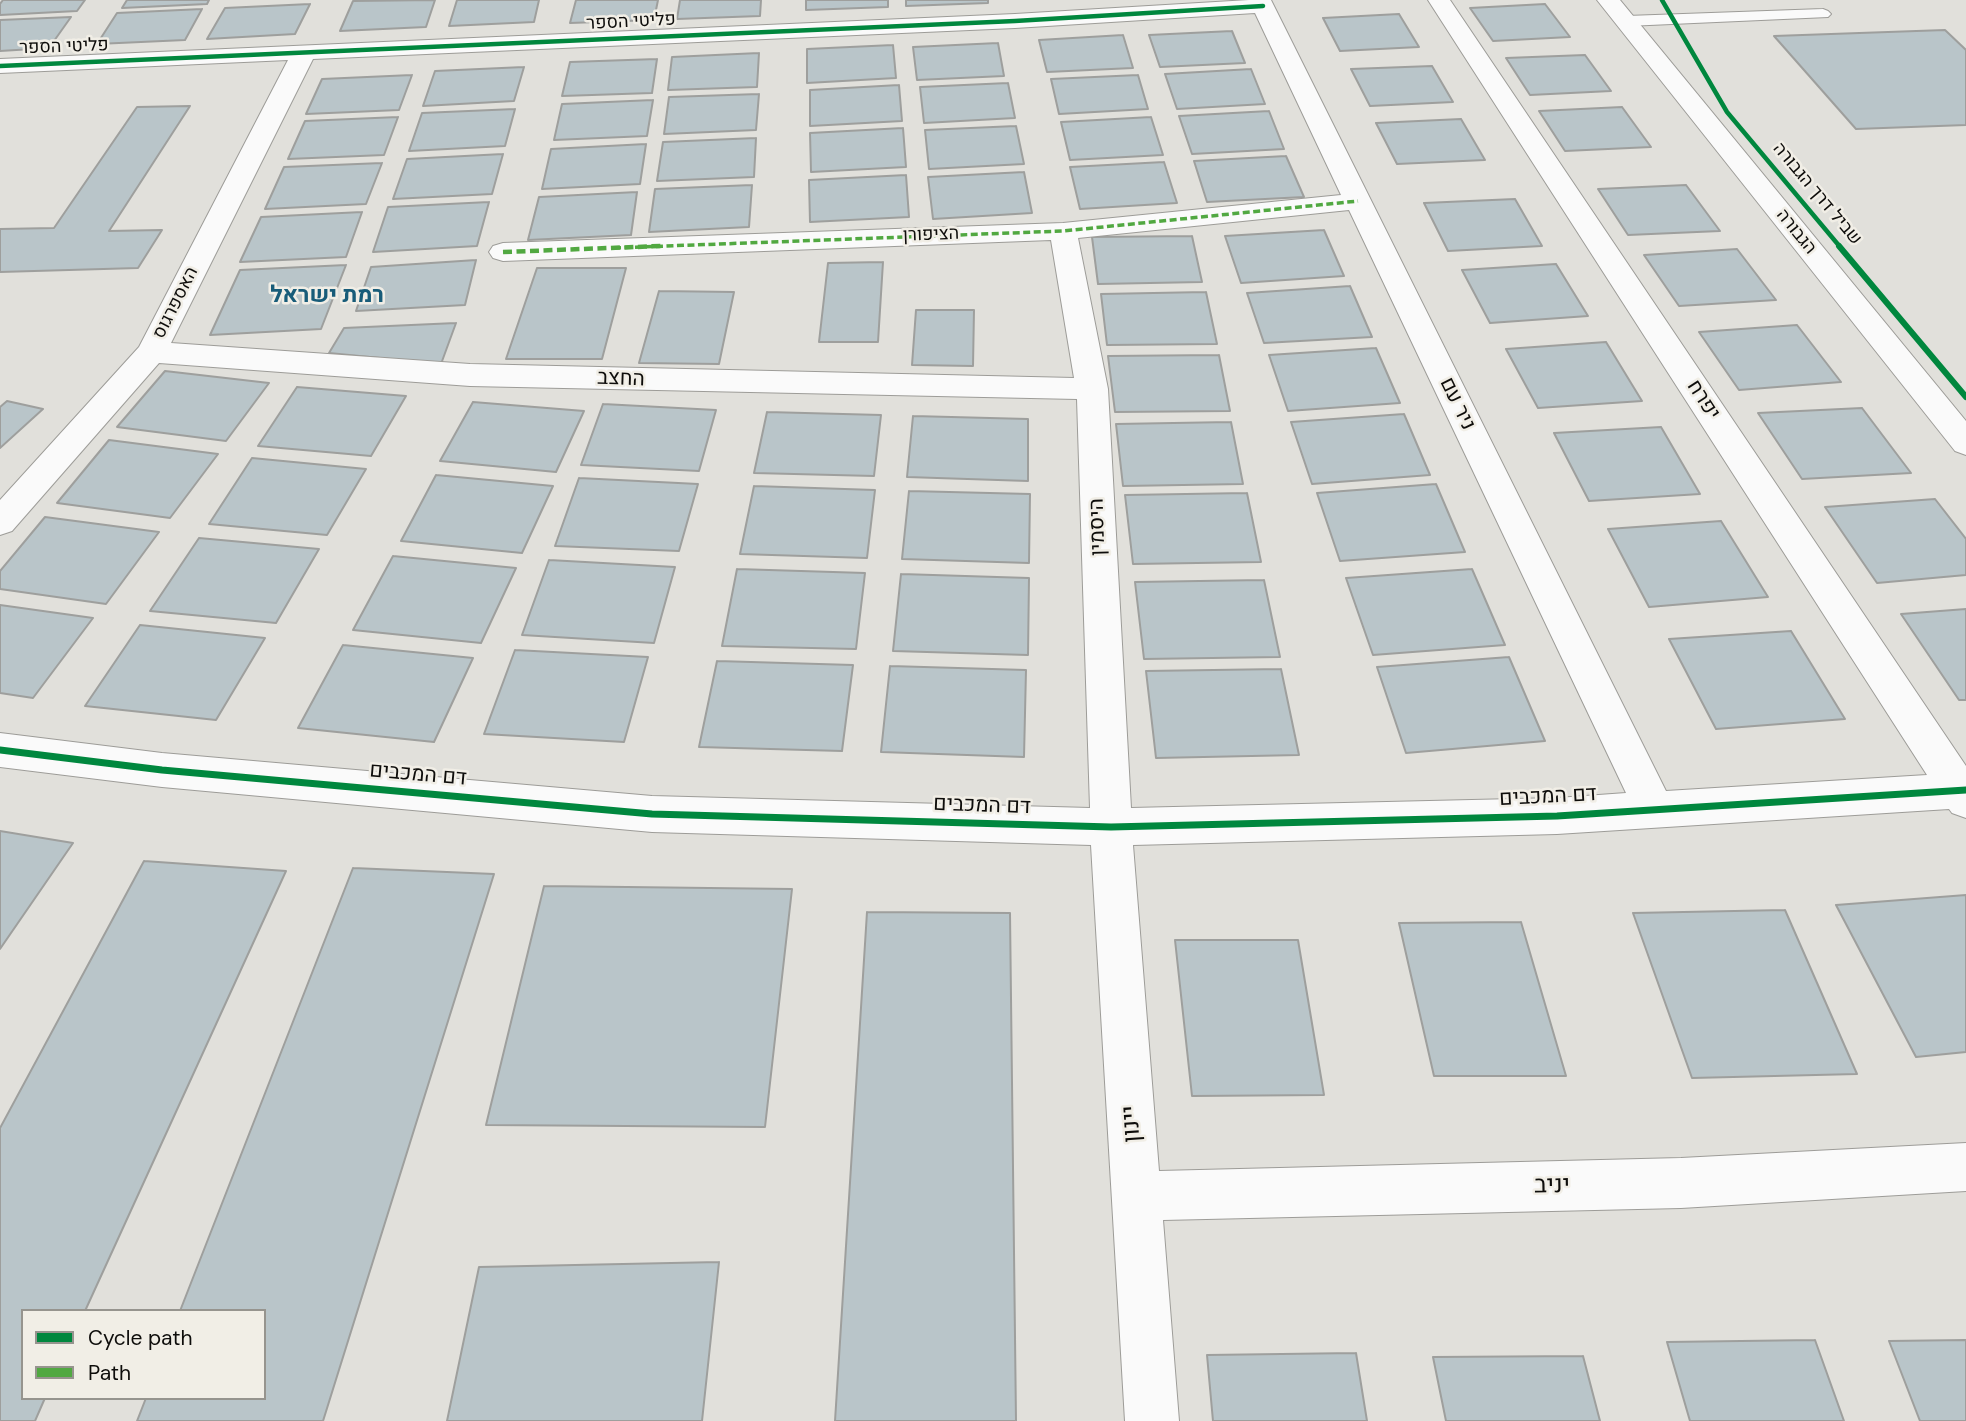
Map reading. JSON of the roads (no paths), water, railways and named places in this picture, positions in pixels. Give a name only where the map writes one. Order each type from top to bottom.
[{"type":"street","name":"יפרח","points":[[1439,0],[1964,794]]},
{"type":"street","name":"הגבורה","points":[[1608,0],[1624,11],[1966,443]]},
{"type":"street","name":"פליטי הספר","points":[[0,66],[1015,21],[1262,3]]},
{"type":"street","name":"ניר עם","points":[[1262,3],[1654,808]]},
{"type":"street","name":"האספרגוס","points":[[0,522],[151,352],[304,52]]},
{"type":"street","name":"הציפורן","points":[[503,252],[1063,230],[1358,201]]},
{"type":"street","name":"היסמין","points":[[1063,230],[1092,389],[1111,827]]},
{"type":"street","name":"החצב","points":[[151,352],[470,375],[1092,389]]},
{"type":"street","name":"דם המכבים","points":[[0,750],[162,770],[652,814],[1111,827],[1557,816],[1654,808],[1964,794]]},
{"type":"street","name":"יינון","points":[[1111,827],[1152,1421]]},
{"type":"street","name":"יניב","points":[[1137,1196],[1681,1183],[1966,1167]]},
{"type":"lane","points":[[1624,11],[1823,14]]},
{"type":"district","name":"רמת ישראל","points":[[327,296]]}]
